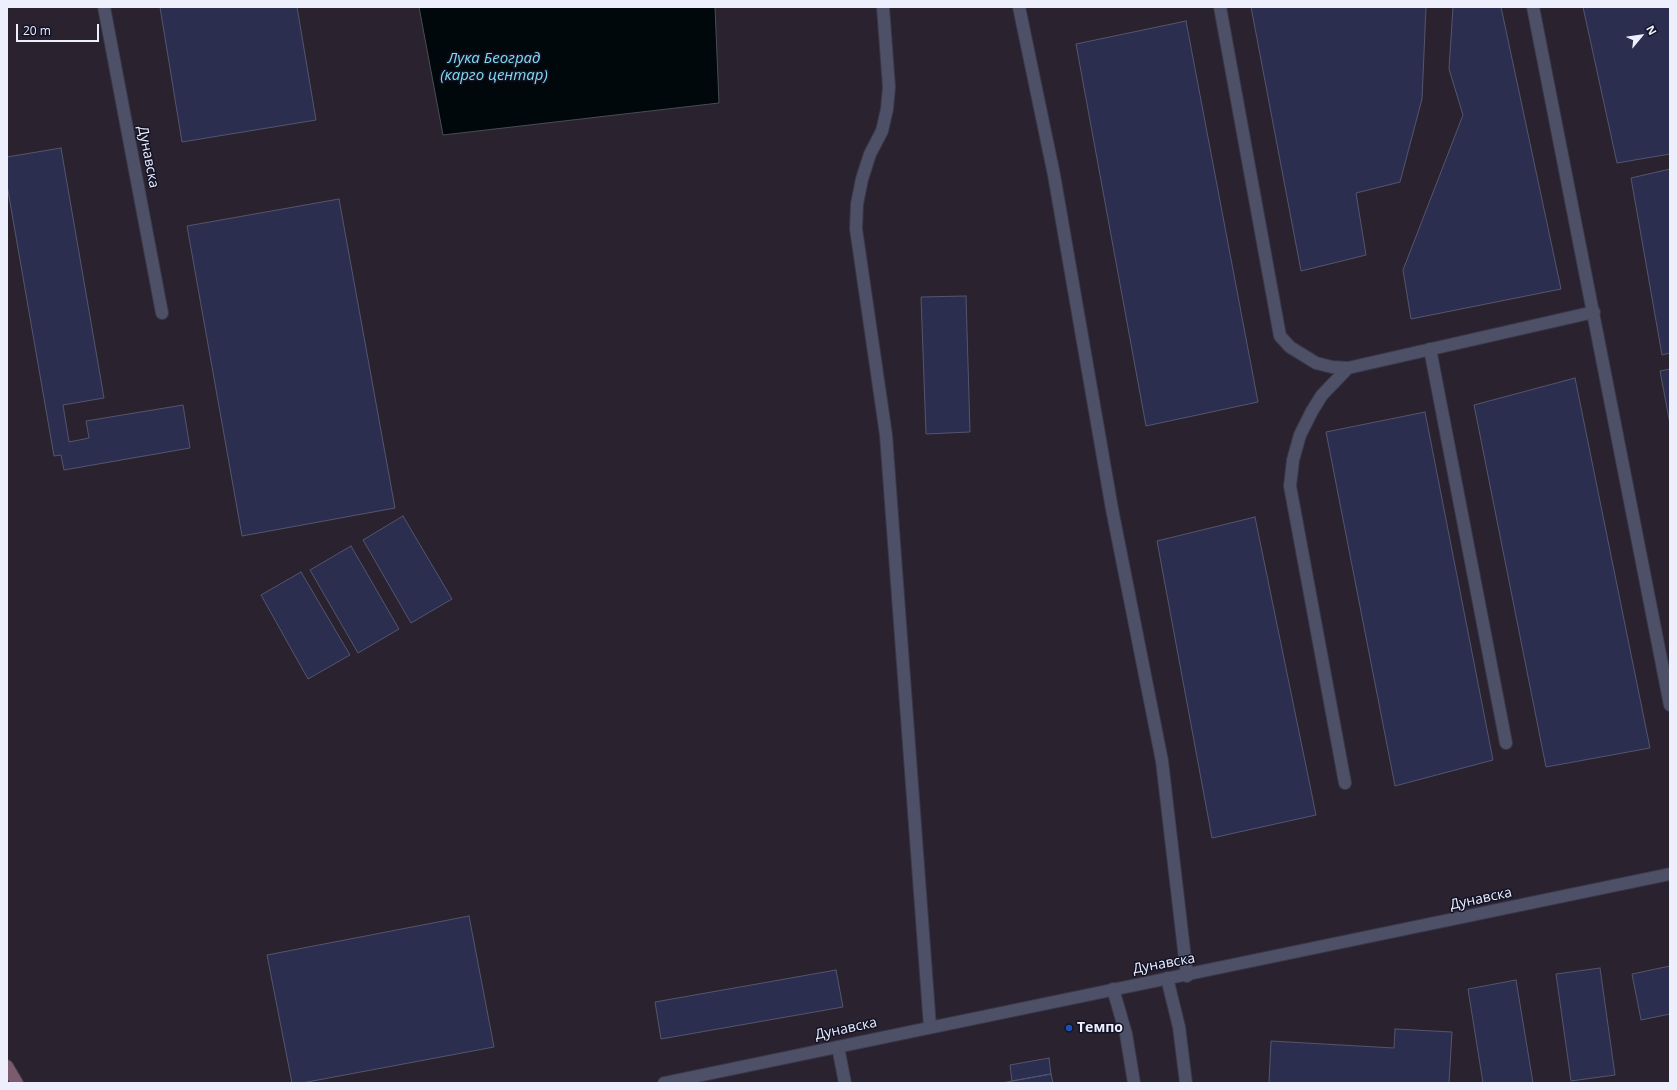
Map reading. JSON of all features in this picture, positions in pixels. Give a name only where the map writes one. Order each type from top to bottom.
[{"type":"main road","points":[[7,1066],[16,1083]]},
{"type":"street","name":"Дунавска","points":[[104,7],[162,314]]},
{"type":"street","points":[[883,7],[889,87],[888,109],[882,131],[870,154],[862,179],[857,204],[856,229],[867,314],[886,435],[930,1027]]},
{"type":"street","points":[[1018,7],[1054,174],[1112,509],[1162,761],[1187,976]]},
{"type":"street","points":[[1220,7],[1280,336],[1290,347],[1316,363],[1332,367],[1348,368],[1594,312]]},
{"type":"street","points":[[1533,7],[1670,705]]},
{"type":"street","points":[[1430,349],[1506,743]]},
{"type":"street","points":[[1346,783],[1290,486],[1293,460],[1299,441],[1312,411],[1326,390],[1348,368]]},
{"type":"street","name":"Дунавска","points":[[664,1083],[1113,989],[1167,978],[1187,976],[1670,874]]},
{"type":"street","points":[[1167,978],[1179,1027],[1186,1083]]},
{"type":"street","points":[[1113,989],[1126,1034],[1134,1083]]},
{"type":"street","points":[[838,1046],[845,1083]]},
{"type":"shaded area","points":[[7,7],[1670,7],[1670,1083],[7,1083]]},
{"type":"water","name":"Лука Београд (карго центар)","points":[[419,7],[715,7],[719,103],[443,135]]},
{"type":"building","points":[[160,7],[297,7],[316,120],[182,142]]},
{"type":"building","points":[[1251,7],[1426,7],[1422,99],[1400,182],[1356,193],[1366,255],[1301,271]]},
{"type":"building","points":[[1453,7],[1501,7],[1561,289],[1411,319],[1403,270],[1463,115],[1449,69]]},
{"type":"building","points":[[1583,7],[1670,7],[1670,154],[1617,163]]},
{"type":"building","points":[[1186,21],[1258,402],[1146,426],[1076,44]]},
{"type":"building","points":[[61,148],[104,398],[63,405],[69,442],[89,438],[86,421],[183,405],[190,448],[64,470],[61,455],[54,456],[7,185],[7,157]]},
{"type":"building","points":[[1670,169],[1670,353],[1662,355],[1631,178]]},
{"type":"building","points":[[339,199],[395,508],[242,536],[187,226]]},
{"type":"building","points":[[966,296],[970,432],[926,434],[921,297]]},
{"type":"building","points":[[1670,369],[1670,424],[1660,371]]},
{"type":"building","points":[[1575,378],[1650,748],[1546,767],[1474,405]]},
{"type":"building","points":[[1425,412],[1493,760],[1395,786],[1326,432]]},
{"type":"building","points":[[403,516],[452,599],[411,623],[363,540]]},
{"type":"building","points":[[1255,517],[1316,815],[1212,838],[1157,541]]},
{"type":"building","points":[[351,546],[399,629],[358,653],[310,570]]},
{"type":"building","points":[[301,572],[350,655],[308,679],[261,595]]},
{"type":"building","points":[[469,916],[494,1047],[302,1083],[292,1083],[267,955]]},
{"type":"building","points":[[1670,966],[1670,1014],[1641,1020],[1632,974]]},
{"type":"building","points":[[1600,968],[1615,1075],[1571,1081],[1556,974]]},
{"type":"building","points":[[836,970],[843,1007],[661,1039],[655,1002]]},
{"type":"building","points":[[1516,980],[1533,1083],[1483,1083],[1468,989]]},
{"type":"building","points":[[1395,1029],[1452,1032],[1449,1083],[1269,1083],[1271,1041],[1394,1048]]},
{"type":"building","points":[[1049,1058],[1051,1074],[1012,1081],[1010,1065]]},
{"type":"building","points":[[1051,1074],[1053,1083],[1002,1083],[1012,1081]]},
{"type":"place","name":"Темпо","points":[[1069,1028]]}]
